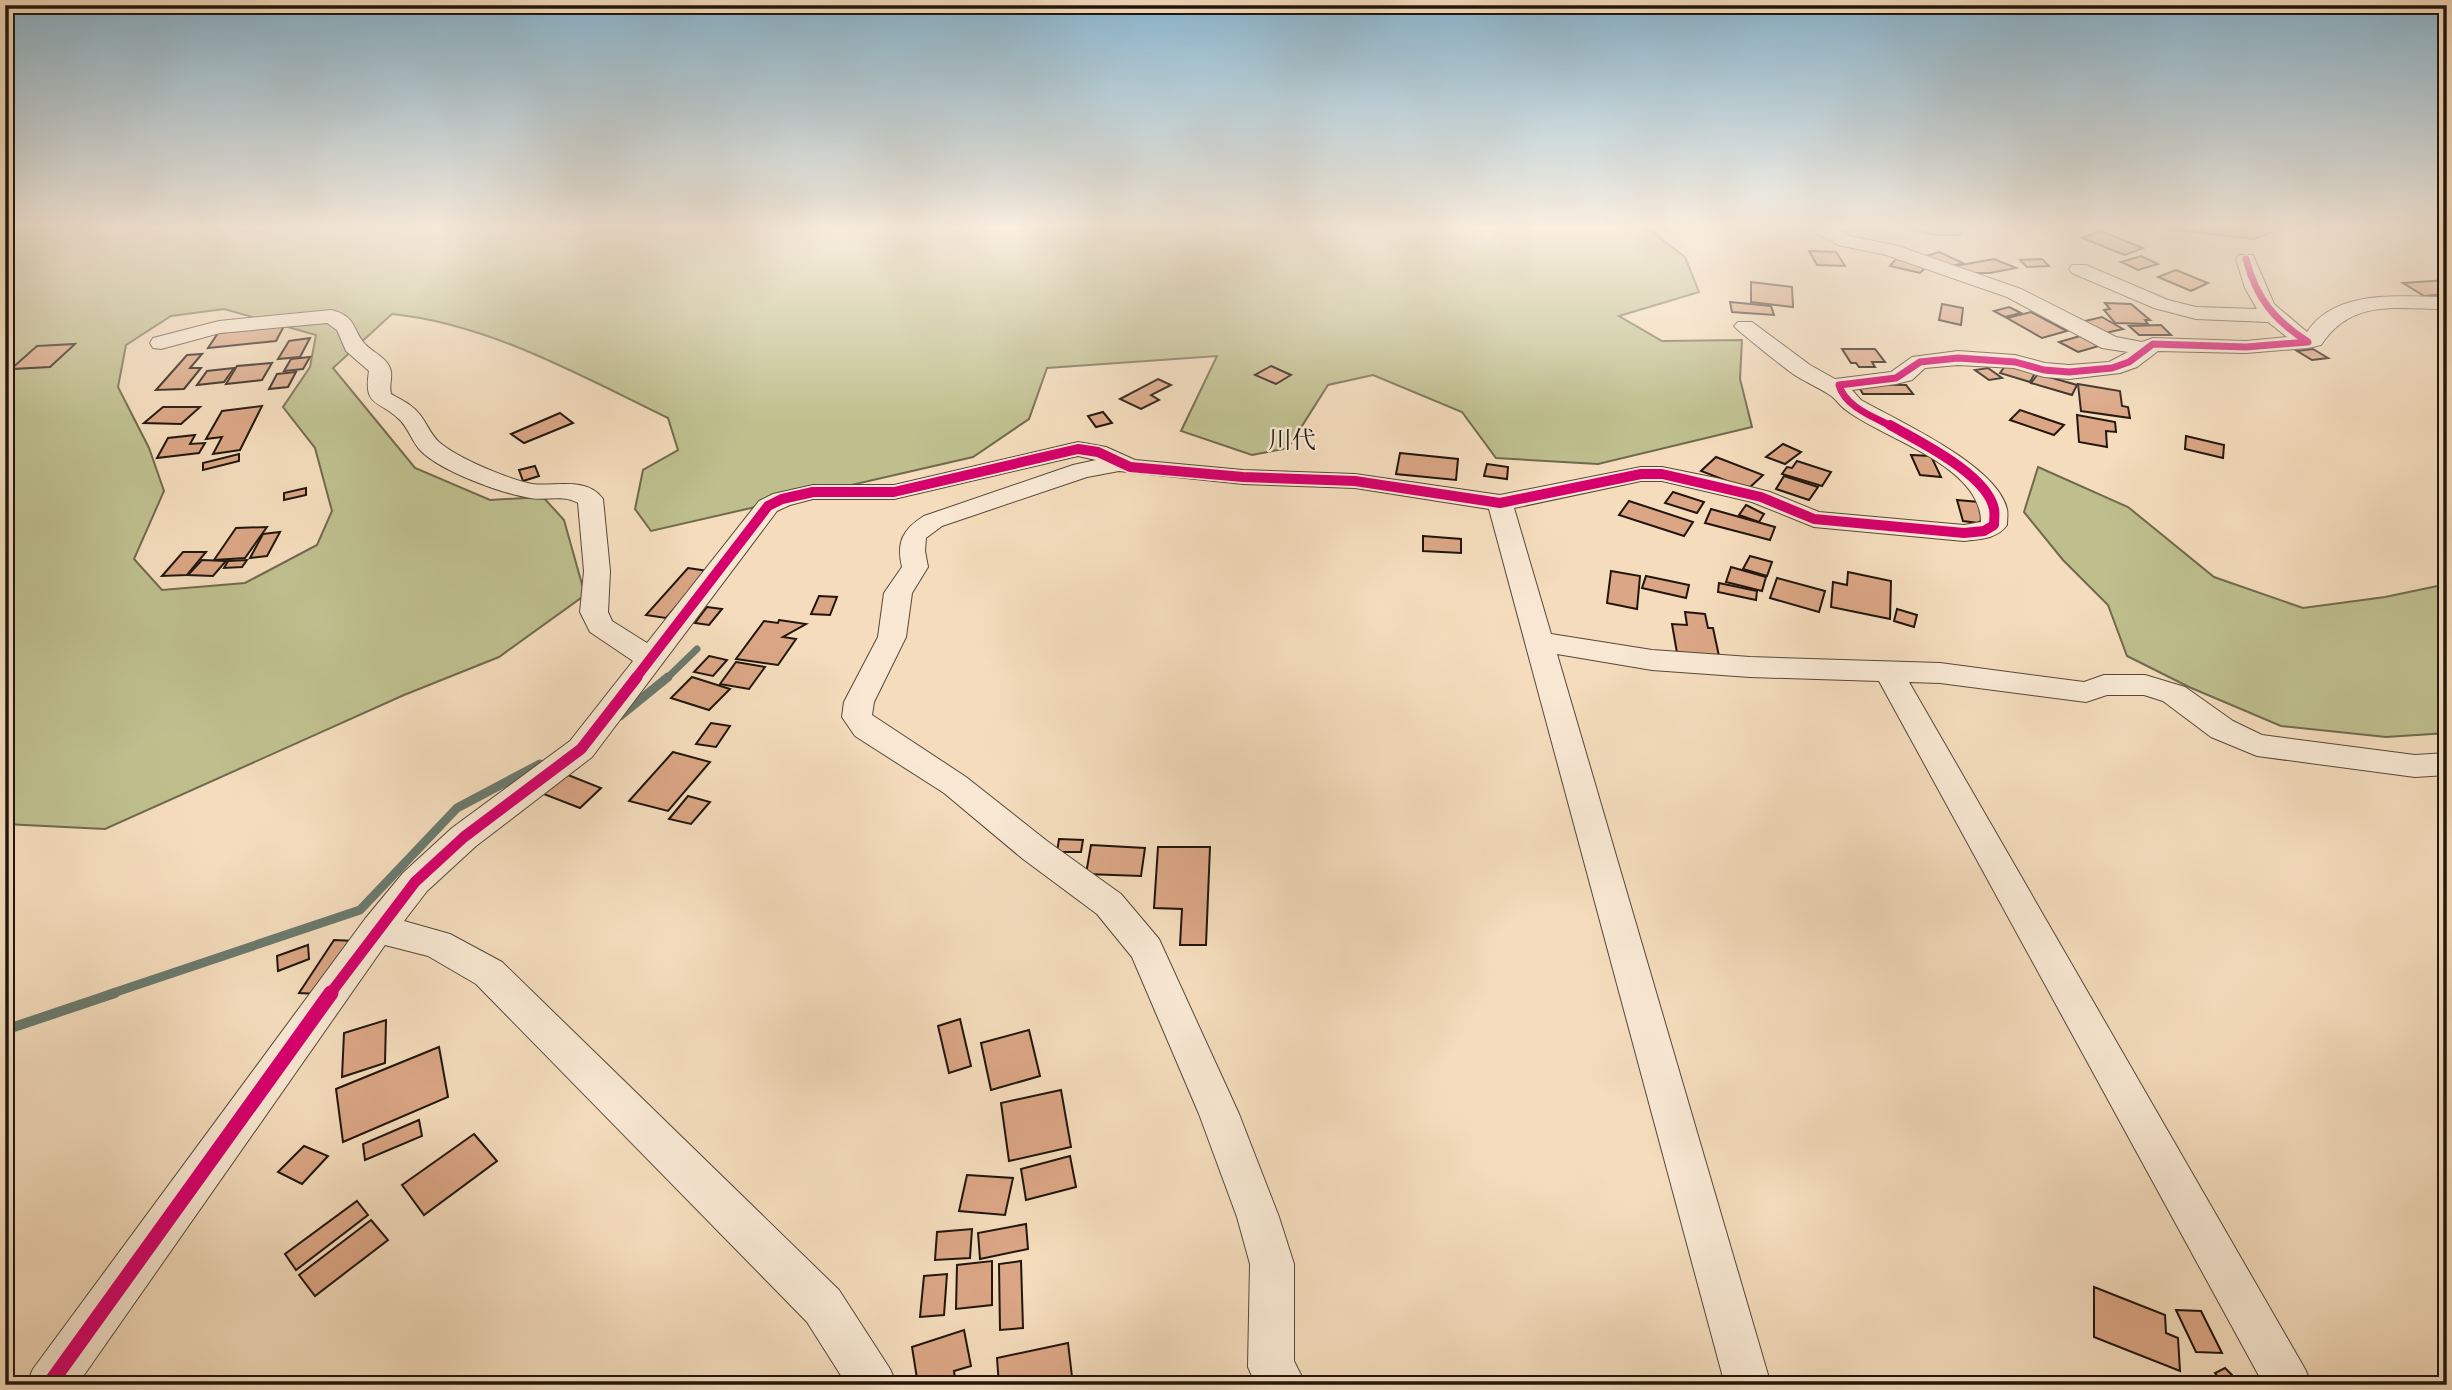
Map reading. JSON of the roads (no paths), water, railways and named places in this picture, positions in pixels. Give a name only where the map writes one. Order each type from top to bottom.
[{"type":"street","points":[[2004,290],[2110,343],[2147,349]]},
{"type":"street","points":[[2128,290],[2161,304],[2196,313],[2273,316]]},
{"type":"street","points":[[2253,290],[2280,325],[2308,342]]},
{"type":"street","points":[[1841,392],[1839,385],[1858,380],[1896,379],[1920,362],[1958,358],[2015,362],[2044,370],[2069,372],[2112,368],[2138,358],[2153,344],[2246,347],[2308,342],[2313,340],[2317,330],[2344,311],[2387,304],[2447,303]]},
{"type":"street","points":[[162,343],[219,327],[331,316],[346,327],[354,346],[374,360],[380,371],[376,391],[382,401],[406,413],[430,448],[476,471],[530,491],[576,490],[590,499],[597,571],[594,612],[600,626],[651,659]]},
{"type":"street","points":[[1283,1385],[1271,1367],[1272,1264],[1258,1217],[1219,1114],[1146,949],[1109,904],[1035,850],[955,785],[866,728],[857,717],[859,702],[892,637],[898,593],[915,567],[910,547],[915,531],[933,521],[1082,470],[1120,464],[1244,477],[1355,481],[1500,503],[1641,474],[1662,474],[1761,497],[1814,519],[1964,533],[1984,531],[1994,525],[1997,517],[1994,509],[1977,481],[1952,460],[1853,405],[1841,392],[1802,370],[1745,326]]},
{"type":"street","points":[[48,1385],[377,929],[415,882],[464,837],[580,749],[768,506],[782,499],[835,490],[894,492],[1078,449],[1098,452],[1120,464]]},
{"type":"street","points":[[1500,503],[1748,1385]]},
{"type":"street","points":[[1541,642],[1652,660],[1889,673],[1940,673],[2086,692],[2104,685],[2144,685],[2174,695],[2222,729],[2257,746],[2415,766],[2447,764]]},
{"type":"street","points":[[1889,673],[2289,1385]]},
{"type":"street","points":[[377,929],[438,944],[489,973],[823,1306],[874,1385]]},
{"type":"waterway","points":[[666,679],[697,649]]},
{"type":"waterway","points":[[620,716],[668,677]]},
{"type":"waterway","points":[[110,994],[360,910],[457,808],[540,764]]},
{"type":"waterway","points":[[5,1030],[115,993]]},
{"type":"district","name":"川代","points":[[1292,439]]}]
